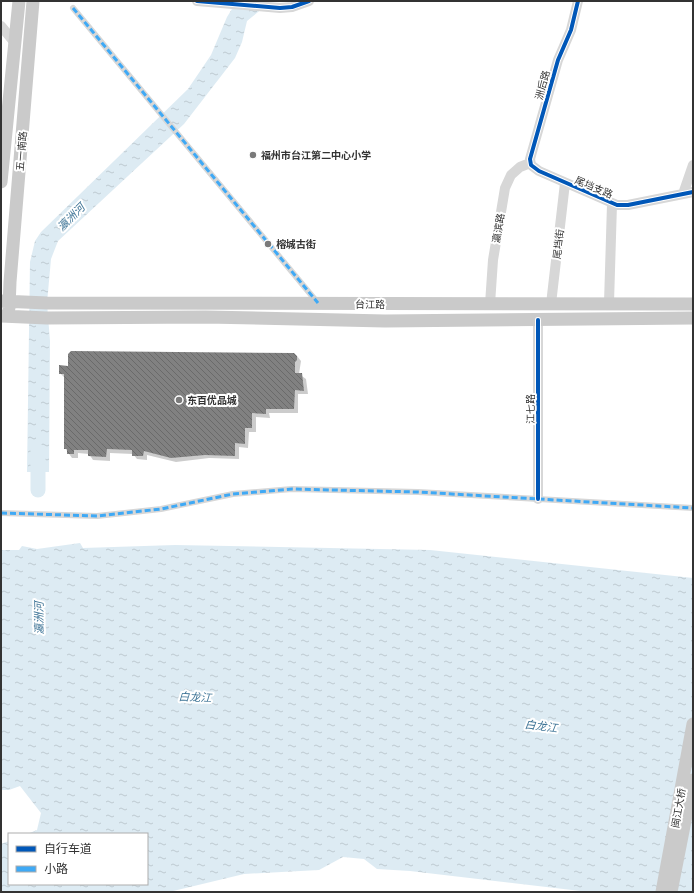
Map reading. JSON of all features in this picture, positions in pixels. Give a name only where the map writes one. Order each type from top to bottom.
[{"type":"main road","name":"五一南路","points":[[1,182],[19,1]]},
{"type":"main road","name":"五一南路","points":[[5,317],[5,301],[34,1]]},
{"type":"main road","name":"台江路","points":[[5,301],[47,303],[692,304]]},
{"type":"main road","name":"台江路","points":[[5,317],[206,317],[385,322],[693,318]]},
{"type":"main road","points":[[669,318],[693,325]]},
{"type":"main road","name":"闽江大桥","points":[[662,892],[693,724]]},
{"type":"main road","name":"闽江大桥","points":[[671,892],[693,780]]},
{"type":"street","points":[[197,1],[263,8],[286,8],[309,1]]},
{"type":"street","name":"洲后路","points":[[530,162],[558,60],[571,30],[578,1]]},
{"type":"street","points":[[73,8],[318,303]]},
{"type":"street","points":[[1,26],[16,43]]},
{"type":"street","name":"尾垱支路","points":[[530,162],[539,171],[612,204],[628,205],[688,193]]},
{"type":"street","name":"瀛滨路","points":[[490,304],[493,260],[505,188],[511,175],[520,167],[530,162]]},
{"type":"street","points":[[688,193],[693,165]]},
{"type":"street","name":"尾垱街","points":[[551,304],[565,183]]},
{"type":"street","points":[[609,303],[612,204]]},
{"type":"street","name":"江七路","points":[[538,320],[538,499]]},
{"type":"street","points":[[1,512],[97,516],[161,508],[233,494],[292,489],[418,492],[693,508]]},
{"type":"water","points":[[237,1],[265,1],[263,8],[247,21],[242,42],[235,58],[184,124],[58,241],[51,259],[47,303],[50,341],[49,472],[27,472],[30,262],[35,241],[41,232],[188,89],[211,55],[227,17]]},
{"type":"water","name":"白龙江","points":[[80,543],[83,548],[175,545],[430,550],[693,578],[693,892],[589,892],[410,871],[377,869],[364,859],[343,857],[319,870],[244,874],[169,892],[1,892],[1,844],[8,841],[8,885],[148,885],[148,833],[30,833],[37,830],[41,813],[20,786],[9,790],[1,790],[1,550],[19,550],[22,546],[37,549]]},
{"type":"building","name":"东百优品城","points":[[71,351],[294,353],[297,356],[297,360],[295,362],[295,373],[302,373],[304,391],[295,390],[294,409],[266,409],[266,414],[252,413],[252,428],[245,428],[245,444],[235,443],[235,456],[205,455],[171,458],[144,451],[143,456],[132,456],[132,450],[107,449],[106,457],[88,456],[88,450],[74,450],[74,454],[67,454],[67,449],[64,449],[64,374],[59,374],[59,365],[68,366],[68,354]]},
{"type":"waterway","name":"瀛洲河","points":[[38,451],[38,490]]},
{"type":"marked path","points":[[73,8],[318,303]]},
{"type":"marked path","points":[[1,513],[97,516],[161,509],[233,494],[292,489],[418,492],[693,508]]},
{"type":"cycle path","points":[[197,1],[280,8],[292,7],[309,1]]},
{"type":"cycle path","points":[[578,1],[571,30],[558,60],[530,159],[531,165],[539,171],[617,205],[628,205],[693,192]]},
{"type":"cycle path","points":[[538,320],[538,499]]},
{"type":"place","name":"福州市台江第二中心小学","points":[[253,155]]},
{"type":"place","name":"榕城古街","points":[[268,244]]},
{"type":"place","name":"东百优品城","points":[[179,400]]}]
